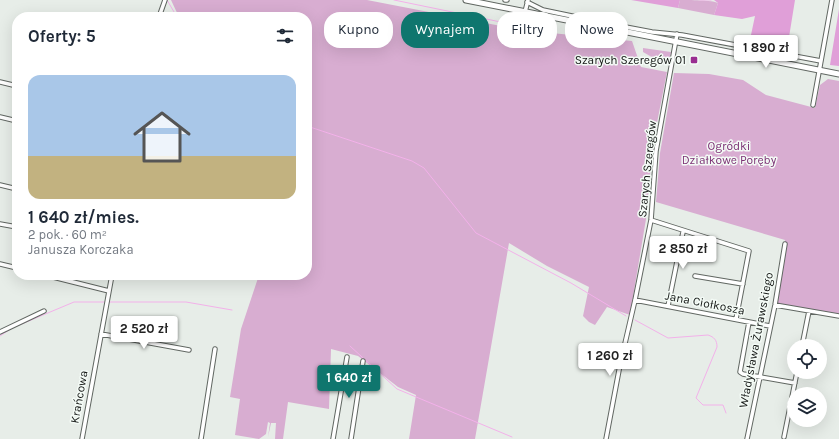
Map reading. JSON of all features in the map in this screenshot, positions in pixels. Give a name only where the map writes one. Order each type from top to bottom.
[{"type":"street","points":[[161,12],[165,0]]},
{"type":"street","points":[[466,0],[525,12],[527,1],[549,11],[652,32],[677,34],[821,61]]},
{"type":"street","points":[[813,105],[832,0]]},
{"type":"street","points":[[557,19],[839,74]]},
{"type":"street","name":"Szarych Szeregów","points":[[606,439],[620,364],[636,300],[651,220],[656,151],[677,34]]},
{"type":"street","points":[[0,82],[12,85]]},
{"type":"street","points":[[0,117],[12,120]]},
{"type":"street","points":[[0,184],[12,188]]},
{"type":"street","points":[[651,220],[683,232],[749,251],[736,320]]},
{"type":"street","points":[[0,224],[12,226]]},
{"type":"street","points":[[668,306],[683,232]]},
{"type":"street","name":"Władysława Żurawskiego","points":[[747,439],[775,305],[785,244]]},
{"type":"street","points":[[0,264],[12,267]]},
{"type":"street","points":[[695,276],[743,284]]},
{"type":"street","points":[[65,280],[109,291]]},
{"type":"street","name":"Krańcowa","points":[[82,439],[111,280]]},
{"type":"street","name":"Jana Ciołkosza","points":[[636,300],[770,326]]},
{"type":"street","points":[[775,305],[839,316]]},
{"type":"street","points":[[0,332],[44,311]]},
{"type":"street","points":[[803,339],[809,311]]},
{"type":"street","points":[[749,322],[740,372],[795,384]]},
{"type":"street","points":[[101,334],[189,350]]},
{"type":"street","points":[[202,439],[215,349]]},
{"type":"street","points":[[333,439],[347,357]]},
{"type":"street","points":[[351,439],[363,361]]},
{"type":"street","points":[[784,437],[796,379]]},
{"type":"green space","points":[[171,0],[367,0],[429,12],[401,12],[401,48],[489,48],[489,24],[497,25],[497,48],[557,48],[557,34],[565,34],[565,48],[628,48],[628,41],[632,41],[641,67],[667,72],[653,143],[646,219],[630,315],[607,307],[595,325],[589,322],[583,316],[589,287],[547,266],[509,243],[475,439],[409,439],[416,395],[398,387],[358,356],[331,349],[329,409],[288,402],[283,439],[275,439],[276,423],[271,423],[268,437],[270,423],[268,422],[266,434],[259,439],[235,435],[240,399],[230,397],[241,329],[257,280],[312,280],[312,12],[177,12]]},
{"type":"green space","points":[[680,0],[718,3],[714,15],[678,8]]},
{"type":"green space","points":[[643,48],[671,52],[669,62],[664,64],[643,52]]},
{"type":"green space","name":"Ogródki Działkowe Poręby","points":[[674,73],[709,74],[743,80],[766,95],[815,108],[820,85],[828,79],[839,81],[839,316],[775,305],[785,240],[656,202],[660,153]]},
{"type":"shaded area","points":[[631,0],[680,0],[678,8]]},
{"type":"shaded area","points":[[714,0],[795,0],[785,62],[747,54],[755,16],[742,19],[714,15],[718,3]]},
{"type":"shaded area","points":[[839,9],[839,66],[830,65]]},
{"type":"waterway","points":[[167,0],[174,12]]},
{"type":"waterway","points":[[394,0],[497,21]]},
{"type":"waterway","points":[[700,0],[711,0]]},
{"type":"waterway","points":[[312,128],[412,161],[424,168],[476,233],[571,283],[626,316]]},
{"type":"waterway","points":[[0,336],[12,328],[74,302],[104,302]]},
{"type":"waterway","points":[[109,302],[186,302],[232,310]]},
{"type":"waterway","points":[[635,320],[668,338],[708,335],[716,341],[717,347],[696,398],[703,405],[723,405],[726,413]]},
{"type":"waterway","points":[[350,346],[397,389],[512,437]]},
{"type":"place","name":"Szarych Szeregów 01","points":[[694,60]]}]
